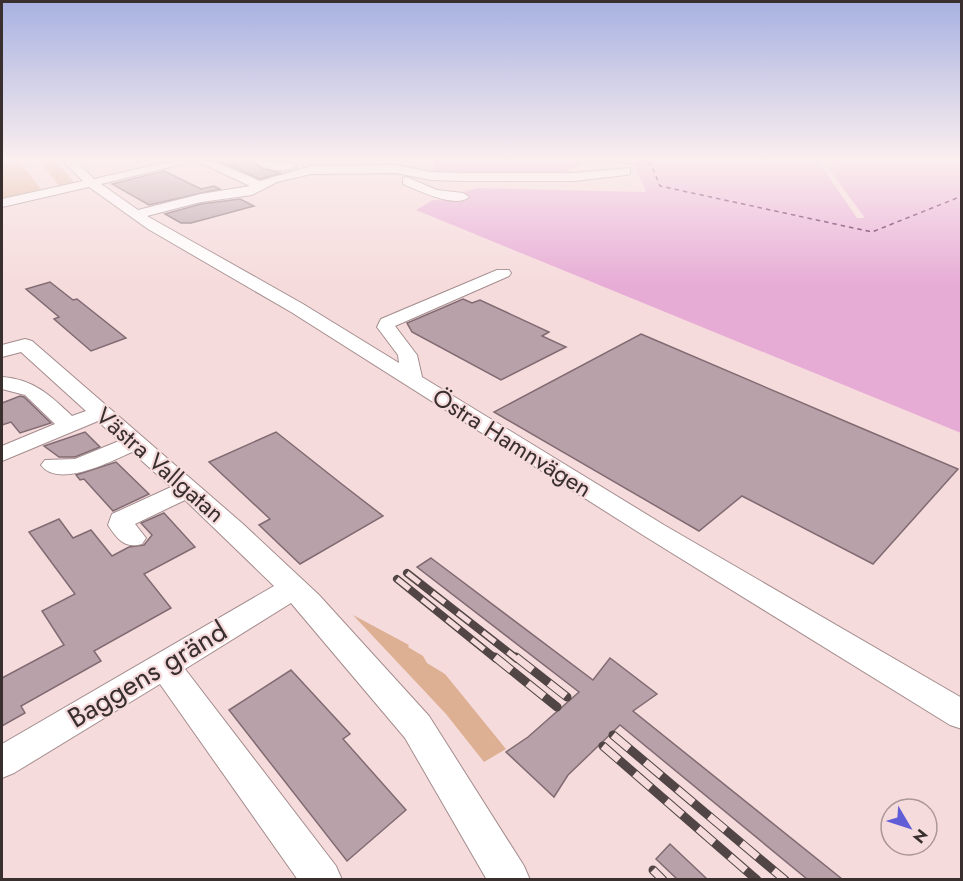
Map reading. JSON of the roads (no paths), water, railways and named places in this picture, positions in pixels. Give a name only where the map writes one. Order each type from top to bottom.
[{"type":"street","name":"Östra Hamnvägen","points":[[125,202],[655,531],[962,715]]},
{"type":"street","points":[[144,213],[185,202]]},
{"type":"street","points":[[413,380],[407,355],[386,327],[387,323],[503,273]]},
{"type":"street","name":"Västra Vallgatan","points":[[2,351],[25,345],[294,588],[417,727],[510,879]]},
{"type":"street","points":[[2,383],[16,383],[29,388],[69,426]]},
{"type":"street","points":[[2,453],[99,413]]},
{"type":"street","points":[[53,465],[63,468],[75,466],[133,442]]},
{"type":"street","points":[[132,538],[121,525],[122,520],[187,489]]},
{"type":"street","name":"Baggens gränd","points":[[2,762],[294,588]]},
{"type":"street","points":[[163,664],[322,879]]},
{"type":"railway","points":[[407,573],[517,659]]},
{"type":"railway","points":[[397,579],[496,659]]},
{"type":"railway","points":[[495,657],[557,707]]},
{"type":"railway","points":[[516,657],[567,697]]},
{"type":"railway","points":[[613,735],[785,880]]},
{"type":"railway","points":[[603,746],[757,880]]},
{"type":"railway","points":[[653,870],[663,880]]}]
